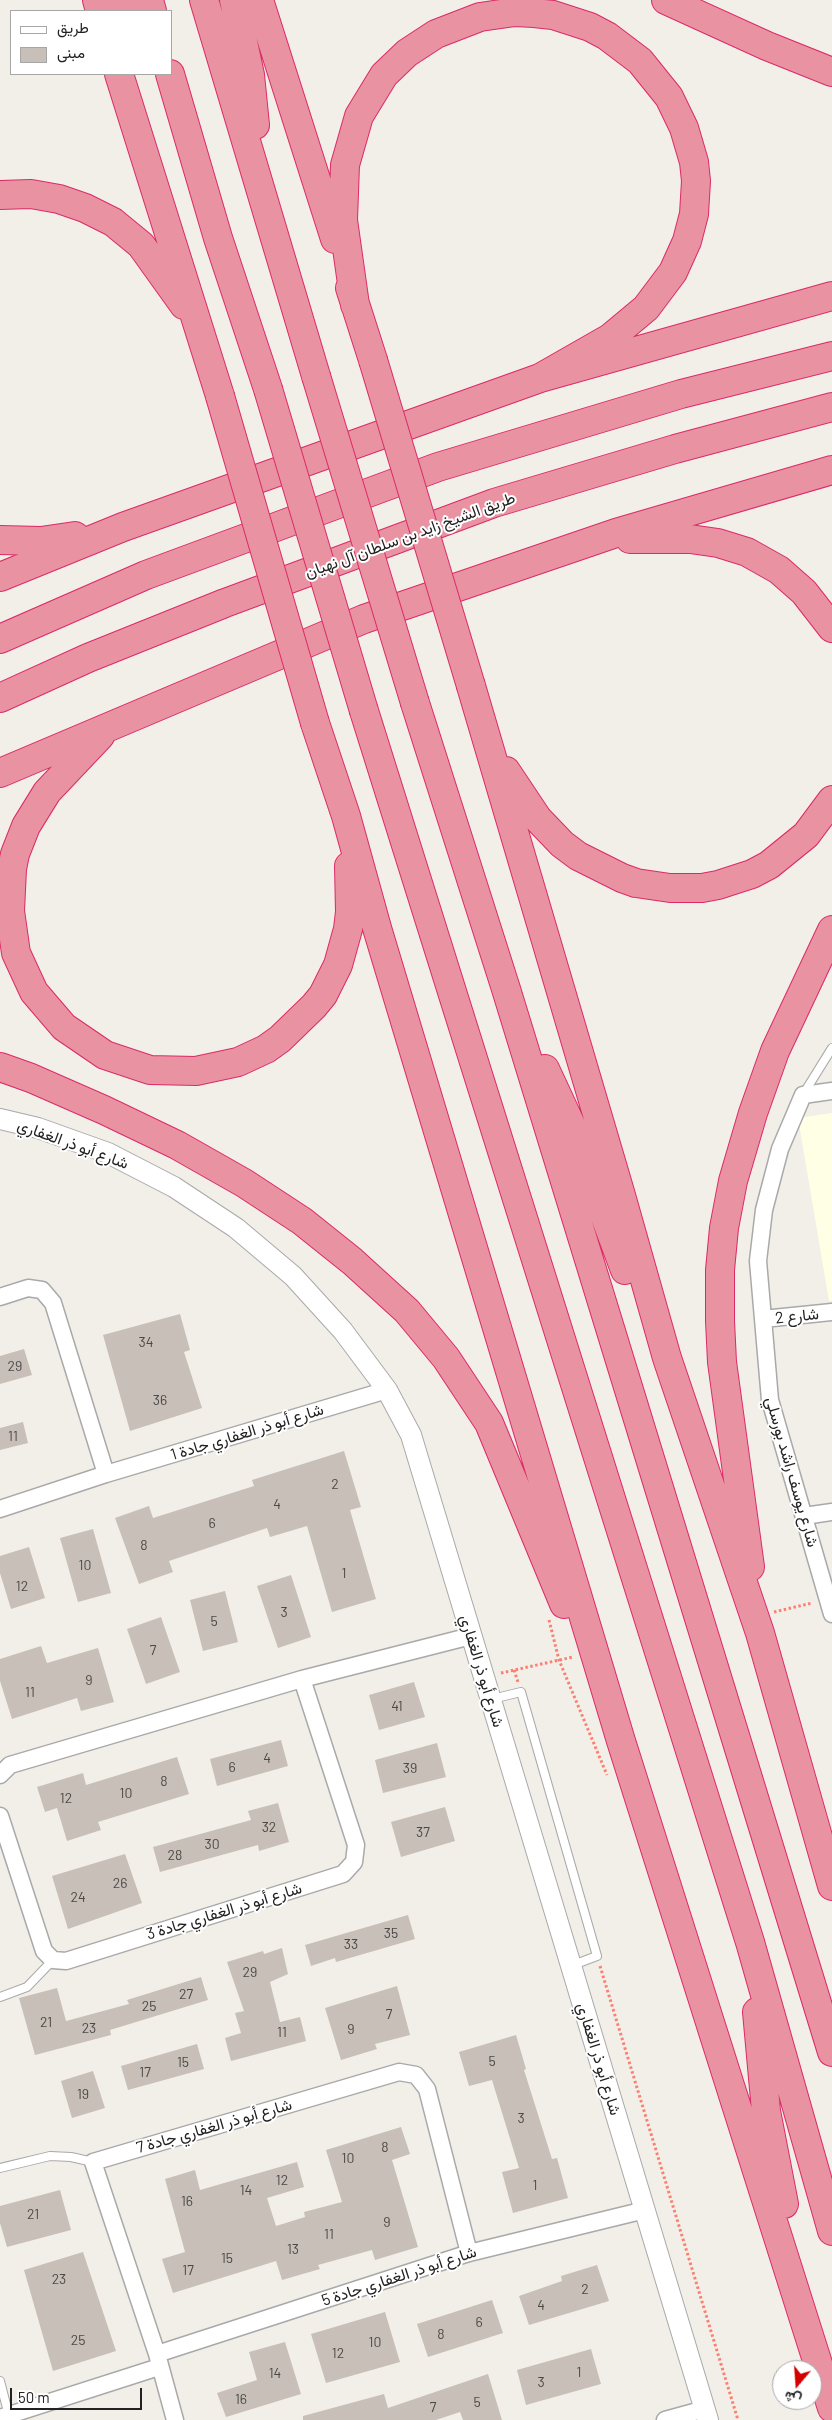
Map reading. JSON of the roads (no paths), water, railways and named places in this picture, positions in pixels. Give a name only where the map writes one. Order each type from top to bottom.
[{"type":"highway","points":[[204,0],[415,703],[506,989],[832,2052]]},
{"type":"highway","points":[[234,0],[250,75],[262,191]]},
{"type":"highway","points":[[259,0],[373,360],[489,743],[620,1192],[666,1358]]},
{"type":"highway","points":[[666,0],[767,46],[832,72]]},
{"type":"highway","points":[[355,305],[343,220],[345,165],[359,116],[384,75],[407,54],[436,34],[480,17],[515,12],[534,13],[553,15],[590,27],[607,36],[640,61],[669,97],[684,128],[692,156],[696,181],[694,214],[687,241],[673,272],[646,308],[610,338],[540,378]]},
{"type":"highway","points":[[119,75],[200,327],[315,723],[346,816],[377,928],[622,1740],[832,2408]]},
{"type":"highway","points":[[152,75],[218,238]]},
{"type":"highway","points":[[170,75],[218,238],[268,389],[364,711],[750,1942],[832,2231]]},
{"type":"highway","points":[[0,195],[32,194],[59,199],[86,208],[113,222],[141,245],[200,327]]},
{"type":"highway","points":[[0,577],[123,527],[540,378],[832,296]]},
{"type":"highway","points":[[0,639],[146,575],[438,467],[681,394],[832,356]]},
{"type":"highway","name":"طريق الشيخ زايد بن سلطان آل نهيان","points":[[0,698],[88,658],[225,603],[494,503],[675,449],[832,407]]},
{"type":"highway","points":[[0,773],[364,619],[589,542],[828,471]]},
{"type":"highway","points":[[0,540],[41,541],[123,527]]},
{"type":"highway","points":[[589,542],[662,538],[690,539],[718,543],[747,552],[779,570],[804,592],[832,628]]},
{"type":"highway","points":[[110,726],[60,778],[33,812],[15,854],[10,885],[10,911],[13,938],[21,966],[42,1003],[77,1037],[117,1060],[134,1066],[167,1072],[196,1072],[224,1066],[266,1049],[305,1017],[323,995],[331,980],[348,929],[350,890],[346,816]]},
{"type":"highway","points":[[489,743],[528,806],[562,844],[603,870],[636,883],[652,886],[702,888],[752,874],[769,865],[795,846],[817,822],[832,800]]},
{"type":"highway","points":[[832,930],[783,1034],[759,1095],[733,1181],[724,1228],[720,1270],[722,1362],[767,1623],[832,1886]]},
{"type":"highway","points":[[506,989],[572,1124],[633,1291],[666,1358],[767,1623]]},
{"type":"highway","points":[[0,1067],[104,1110],[176,1145],[244,1183],[302,1221],[352,1261],[406,1311],[446,1358],[489,1423],[622,1740]]},
{"type":"highway","points":[[750,1942],[766,2111],[806,2324]]},
{"type":"street","points":[[803,1095],[832,1091]]},
{"type":"street","name":"شارع يوسف راشد بورسلي","points":[[803,1095],[780,1149],[764,1210],[758,1261],[770,1400],[830,1607]]},
{"type":"street","name":"شارع أبو ذر الغفاري","points":[[0,1119],[38,1128],[108,1153],[174,1187],[236,1228],[293,1276],[312,1296],[343,1330],[387,1390],[411,1435],[706,2414]]},
{"type":"street","points":[[0,1297],[28,1288],[42,1290],[53,1303],[106,1474]]},
{"type":"street","name":"شارع 2","points":[[763,1319],[832,1312]]},
{"type":"street","name":"شارع أبو ذر الغفاري جادة 1","points":[[0,1509],[106,1474],[387,1390]]},
{"type":"street","points":[[804,1516],[832,1512]]},
{"type":"street","points":[[0,1775],[10,1765],[302,1679],[471,1636]]},
{"type":"street","name":"شارع أبو ذر الغفاري جادة 3","points":[[54,1960],[66,1961],[343,1874],[354,1862],[356,1846],[302,1679]]},
{"type":"street","points":[[0,1816],[44,1951],[54,1960]]},
{"type":"street","name":"شارع أبو ذر الغفاري جادة 7","points":[[93,2162],[399,2072],[416,2075],[427,2089],[469,2252]]},
{"type":"street","points":[[93,2162],[158,2361],[175,2420]]},
{"type":"street","name":"شارع أبو ذر الغفاري جادة 5","points":[[5,2417],[158,2361],[469,2252],[645,2210]]},
{"type":"street","points":[[665,2420],[706,2414]]},
{"type":"lane","points":[[803,1095],[832,1048]]},
{"type":"lane","points":[[490,1699],[521,1692],[598,1956],[571,1966]]},
{"type":"lane","points":[[0,1996],[27,1987],[54,1960]]},
{"type":"lane","points":[[0,2168],[50,2156],[71,2157],[93,2162]]},
{"type":"lane","points":[[0,2381],[5,2417]]}]
